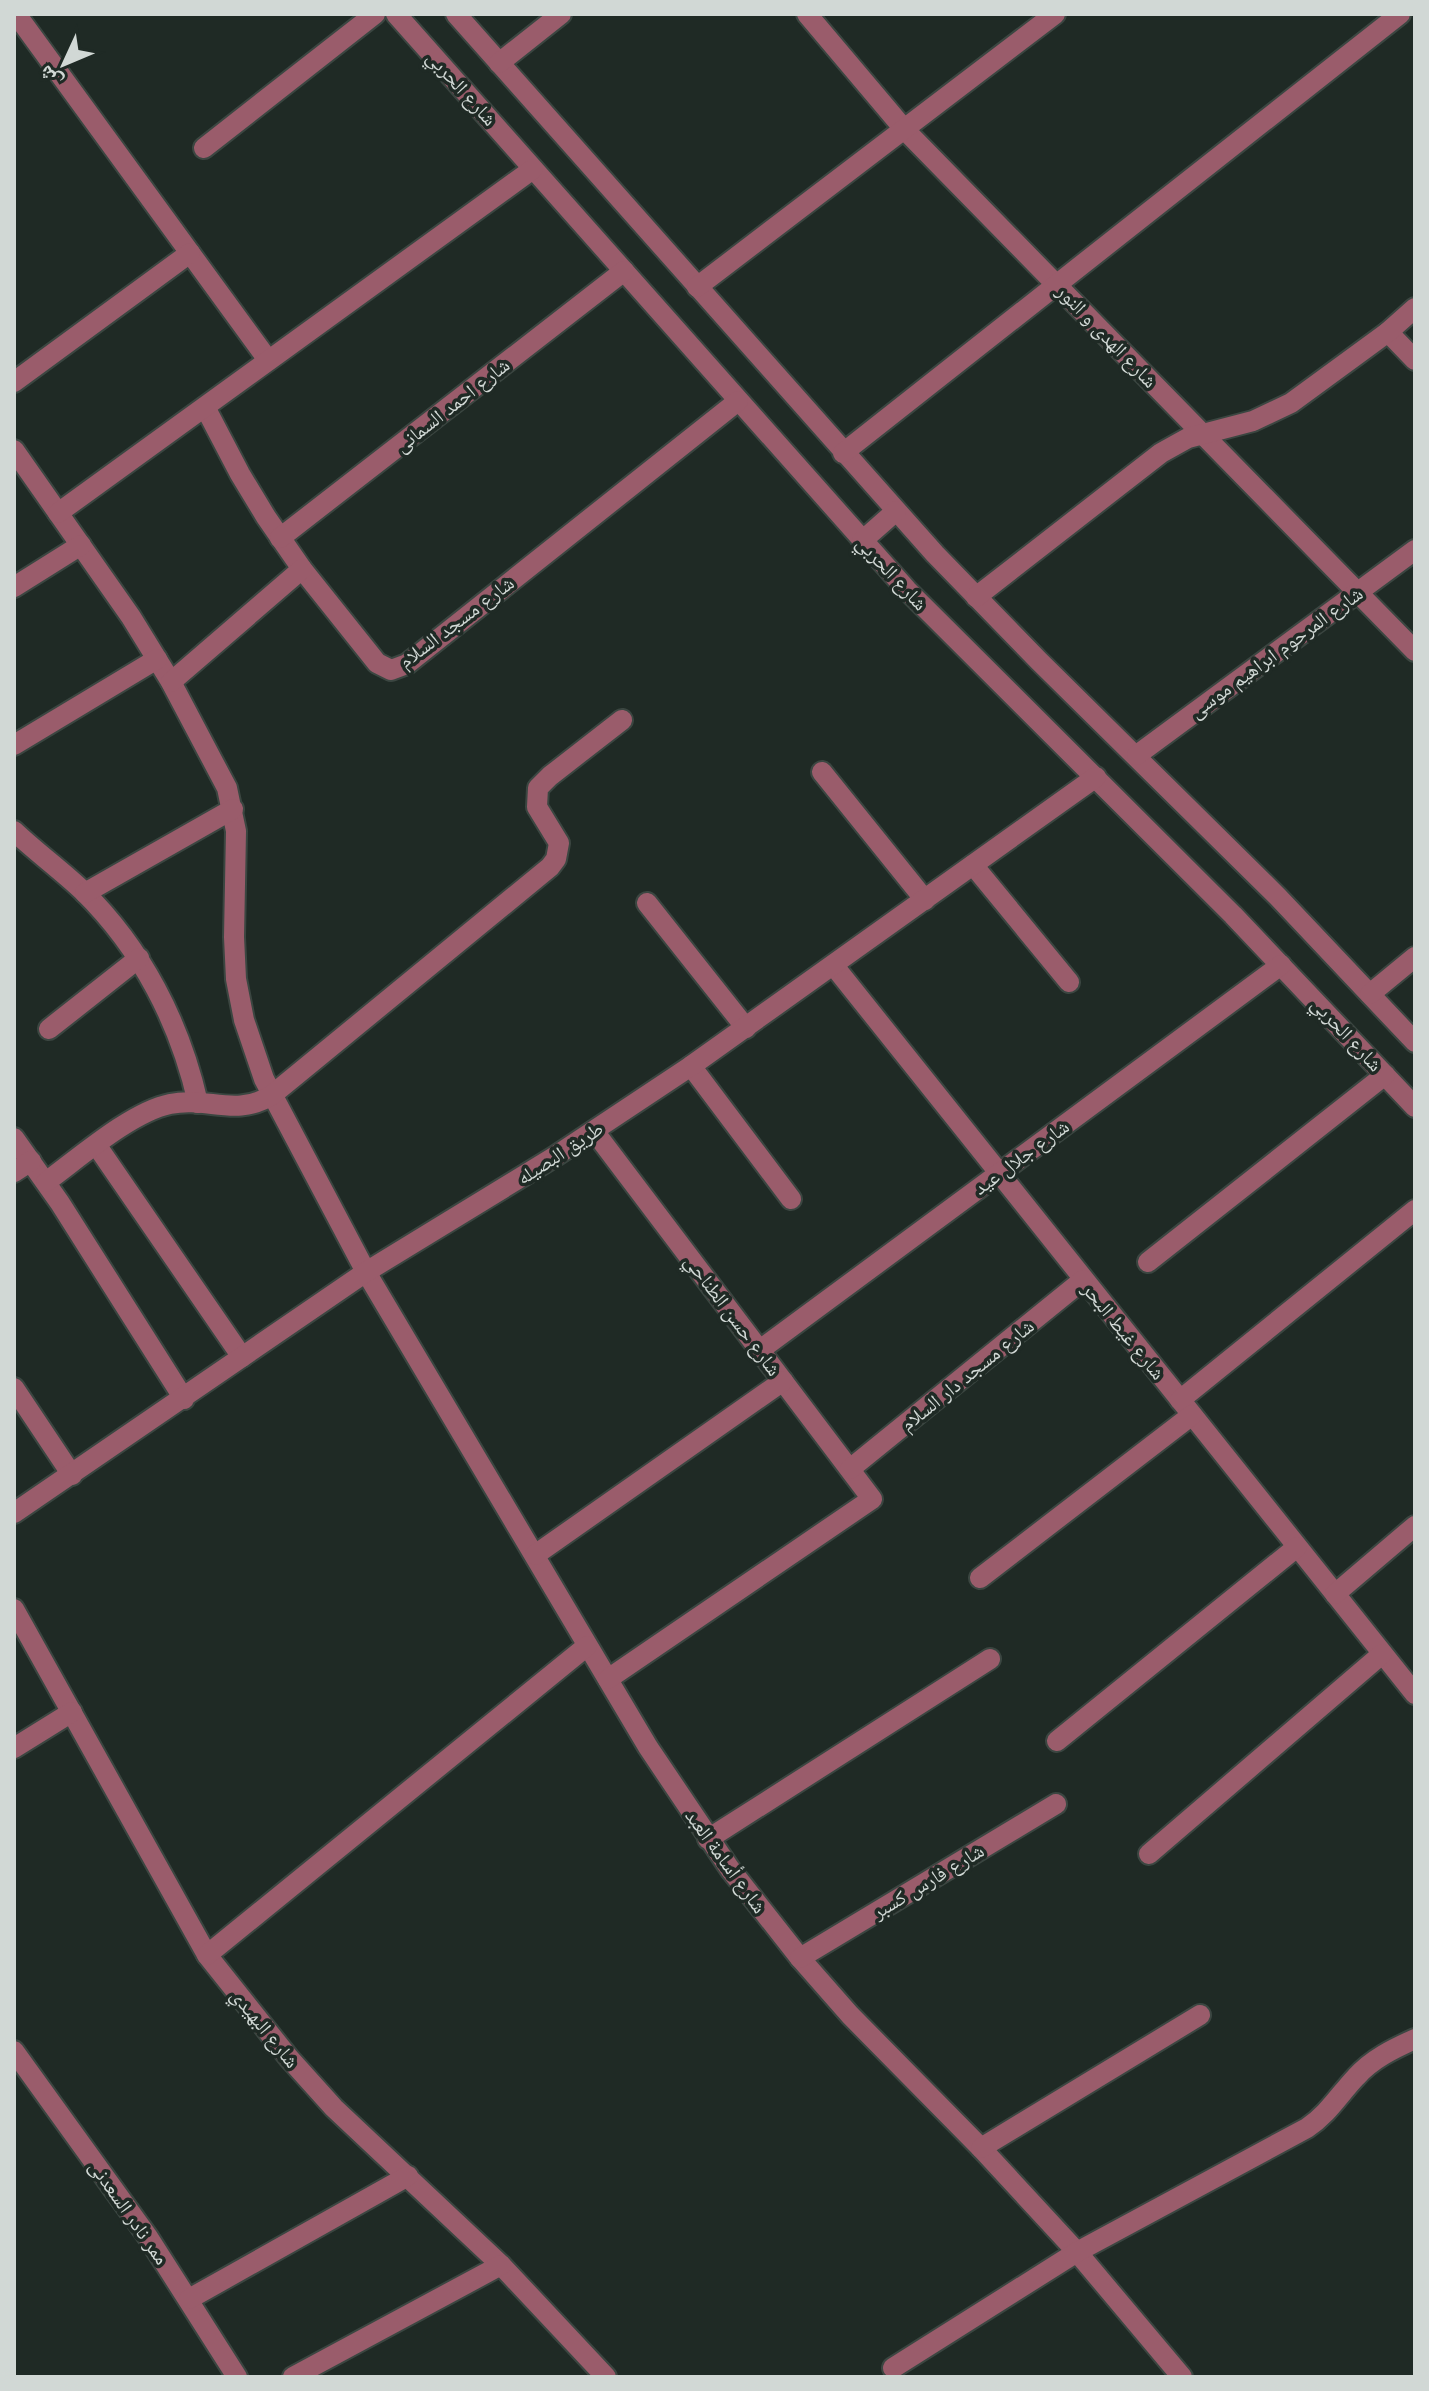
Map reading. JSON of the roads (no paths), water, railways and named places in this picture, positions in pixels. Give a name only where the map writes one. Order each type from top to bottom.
[{"type":"street","points":[[16,14],[268,360]]},
{"type":"street","points":[[204,148],[375,14]]},
{"type":"street","name":"شارع الحربي","points":[[396,14],[862,541],[954,638],[1281,965],[1415,1107]]},
{"type":"street","points":[[456,14],[843,453],[976,597],[1278,897],[1415,1042]]},
{"type":"street","points":[[499,63],[561,14]]},
{"type":"street","name":"شارع الهدى و النور","points":[[807,14],[904,129],[1415,651]]},
{"type":"street","points":[[697,287],[1055,14]]},
{"type":"street","points":[[843,453],[1400,14]]},
{"type":"street","points":[[58,513],[533,169]]},
{"type":"street","points":[[14,382],[190,253]]},
{"type":"street","name":"شارع احمد السمانى","points":[[280,538],[624,271]]},
{"type":"street","points":[[976,597],[1174,444],[1279,410],[1388,332],[1415,308]]},
{"type":"street","points":[[1388,332],[1415,360]]},
{"type":"street","name":"شارع مسجد السلام","points":[[205,407],[240,474],[280,538],[377,663],[391,670],[402,667],[738,401]]},
{"type":"street","name":"شارع أسامة العبد","points":[[14,450],[157,659],[219,769],[233,809],[237,842],[236,979],[249,1039],[272,1095],[366,1272],[648,1747],[708,1839],[800,1958],[850,2015],[981,2148],[1077,2252],[1182,2377]]},
{"type":"street","points":[[862,541],[896,511]]},
{"type":"street","points":[[14,587],[81,545]]},
{"type":"street","name":"شارع المرحوم ابراهيم موسى","points":[[1137,755],[1415,550]]},
{"type":"street","points":[[171,682],[302,569]]},
{"type":"street","points":[[14,745],[157,659]]},
{"type":"street","points":[[46,1182],[149,1111],[174,1103],[237,1107],[261,1102],[272,1095],[550,867],[556,859],[559,843],[537,807],[538,788],[622,720]]},
{"type":"street","points":[[822,772],[925,900]]},
{"type":"street","name":"طريق البصيله","points":[[14,1513],[366,1272],[594,1131],[691,1066],[1096,777]]},
{"type":"street","points":[[85,893],[233,809]]},
{"type":"street","points":[[18,841],[85,893],[107,915],[139,958],[182,1045],[198,1103]]},
{"type":"street","points":[[973,865],[1069,982]]},
{"type":"street","points":[[647,903],[746,1028]]},
{"type":"street","points":[[1370,994],[1415,957]]},
{"type":"street","points":[[49,1029],[139,958]]},
{"type":"street","name":"شارع جلال عيد","points":[[760,1350],[1281,965]]},
{"type":"street","name":"شارع غيط البحر","points":[[834,966],[1415,1694]]},
{"type":"street","points":[[691,1066],[791,1199]]},
{"type":"street","points":[[1148,1262],[1385,1075]]},
{"type":"street","name":"شارع حسن الطناحي","points":[[594,1131],[872,1499],[608,1679]]},
{"type":"street","points":[[14,1138],[22,1166],[46,1182],[184,1399]]},
{"type":"street","points":[[97,1146],[242,1357]]},
{"type":"street","points":[[980,1578],[1186,1408],[1415,1210]]},
{"type":"street","name":"شارع مسجد دار السلام","points":[[850,1469],[1083,1280]]},
{"type":"street","points":[[535,1555],[783,1381]]},
{"type":"street","points":[[14,1388],[72,1475]]},
{"type":"street","points":[[1335,1594],[1415,1526]]},
{"type":"street","points":[[1057,1741],[1297,1547]]},
{"type":"street","name":"شارع البهيدي","points":[[14,1609],[207,1955],[235,1992],[311,2083],[358,2132],[501,2265],[597,2374]]},
{"type":"street","points":[[207,1955],[587,1646]]},
{"type":"street","points":[[1149,1854],[1382,1654]]},
{"type":"street","points":[[708,1839],[990,1659]]},
{"type":"street","points":[[14,1748],[72,1712]]},
{"type":"street","name":"شارع فارس كسبر","points":[[800,1958],[1056,1804]]},
{"type":"street","points":[[981,2148],[1200,2015]]},
{"type":"street","points":[[893,2368],[1077,2252],[1307,2128],[1335,2105],[1365,2068],[1415,2039]]},
{"type":"street","name":"ممر نادر السعدنى","points":[[14,2051],[148,2237],[237,2377]]},
{"type":"street","points":[[189,2299],[408,2176]]},
{"type":"street","points":[[293,2377],[501,2265]]}]
